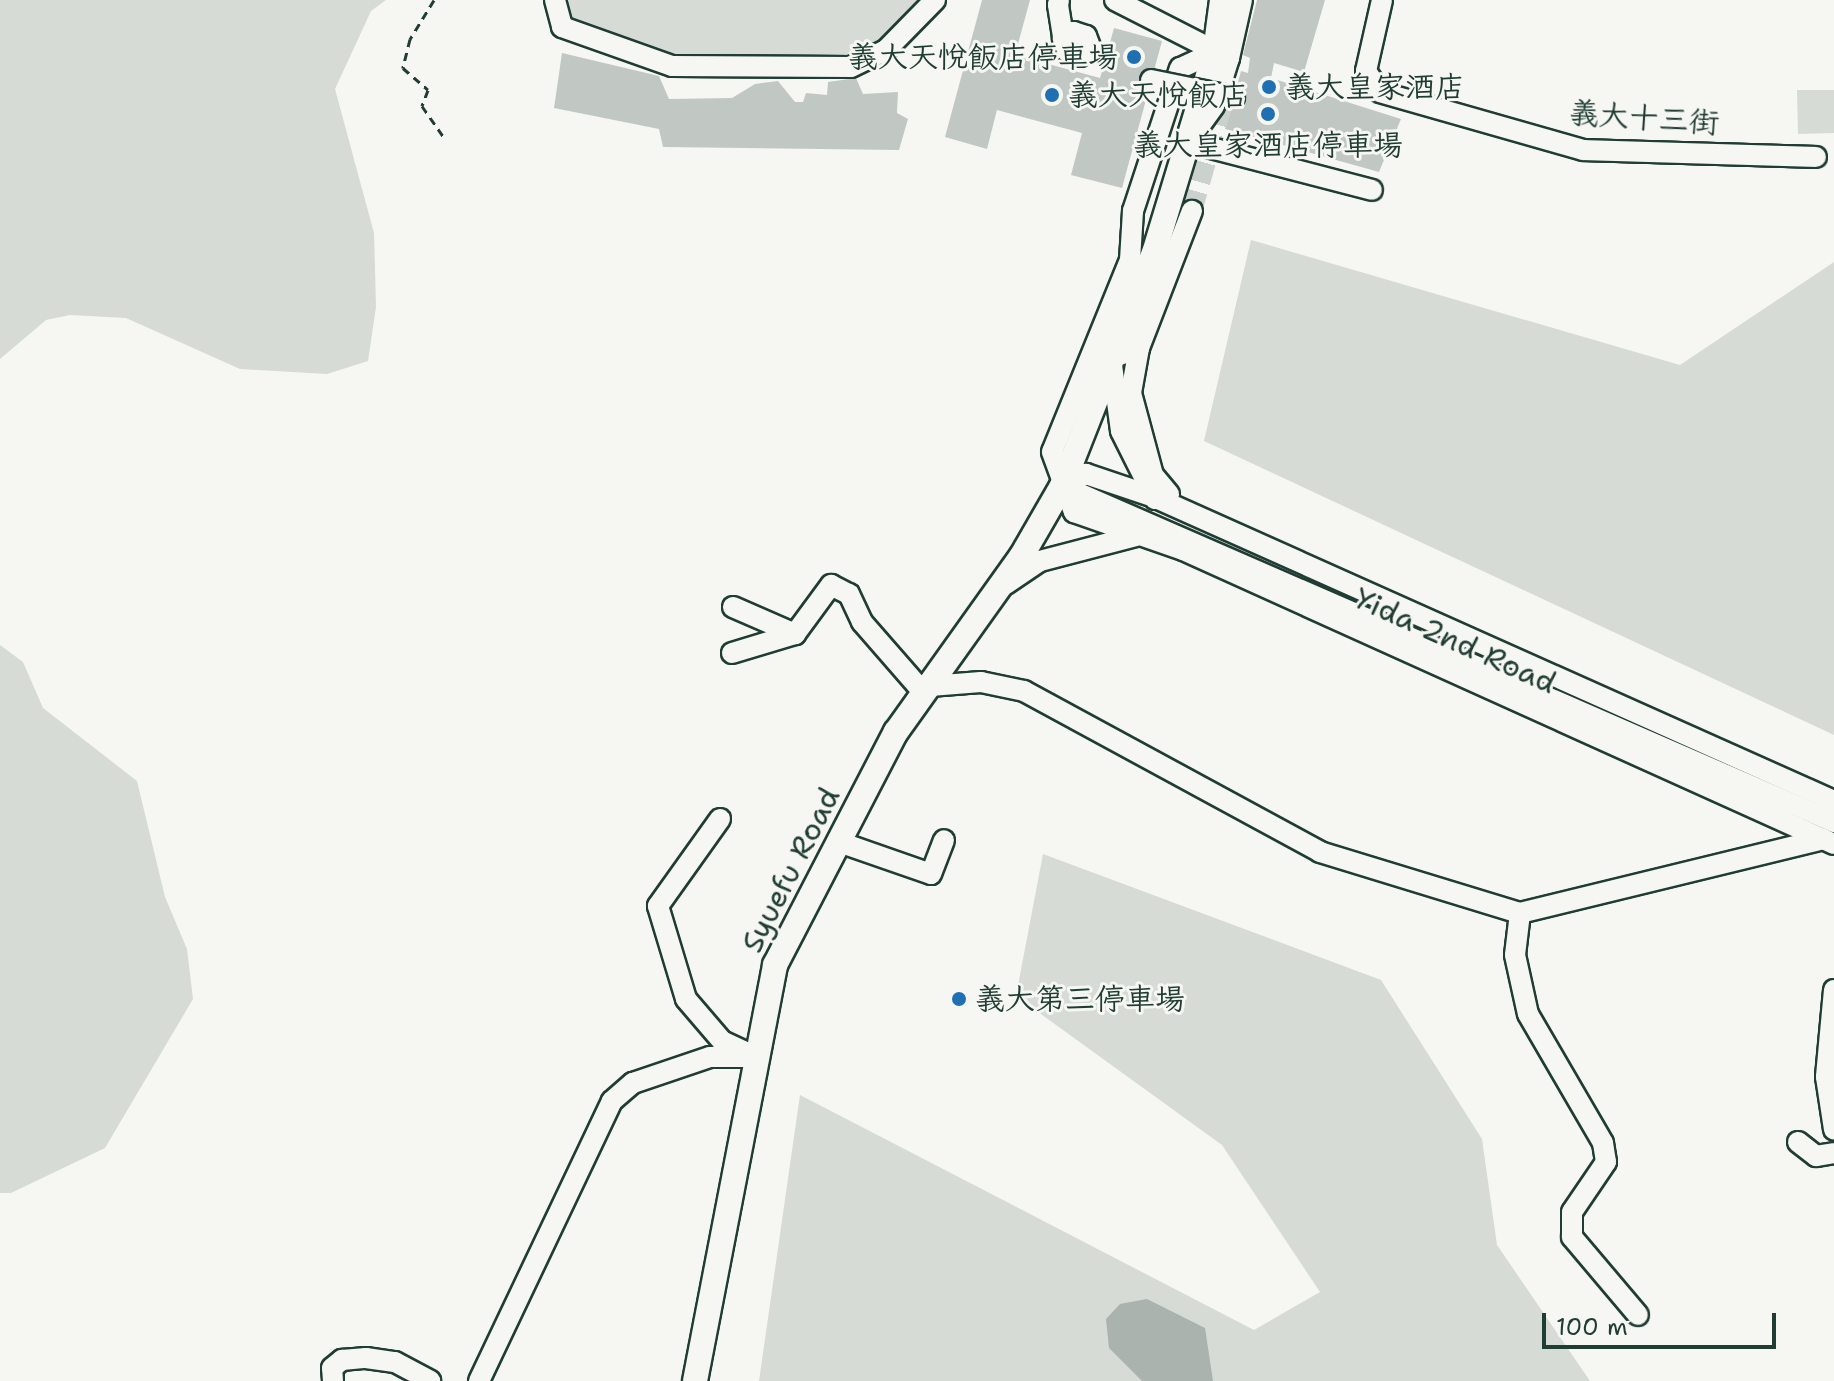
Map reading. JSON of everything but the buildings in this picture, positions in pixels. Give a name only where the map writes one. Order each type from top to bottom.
[{"type":"main road","name":"Syuefu Road","points":[[695,1381],[775,965],[839,842],[927,690],[1000,588],[1062,486],[1137,295],[1188,142],[1222,55],[1222,0]]},
{"type":"street","points":[[555,0],[562,27],[672,66],[851,67],[886,50],[935,0]]},
{"type":"street","points":[[1059,0],[1063,38]]},
{"type":"street","points":[[1115,0],[1222,55]]},
{"type":"street","points":[[1222,55],[1233,0]]},
{"type":"street","points":[[1222,55],[1242,0]]},
{"type":"street","name":"義大十三街","points":[[1382,0],[1366,71],[1380,92],[1583,150],[1816,157]]},
{"type":"street","points":[[1062,486],[1052,452],[1130,260],[1133,211],[1180,68],[1222,55]]},
{"type":"street","points":[[1151,80],[1185,83],[1234,97]]},
{"type":"street","points":[[1137,295],[1142,224],[1185,83]]},
{"type":"street","points":[[1188,142],[1372,190]]},
{"type":"street","name":"Yida 2nd Road","points":[[1185,513],[1153,475],[1131,393],[1139,348],[1192,211]]},
{"type":"street","points":[[1139,348],[1111,358],[1121,431],[1154,497],[1181,534]]},
{"type":"street","name":"Yida 2nd Road","points":[[1062,486],[1086,474],[1154,497],[1834,801]]},
{"type":"street","name":"Yida 2nd Road","points":[[1062,486],[1181,534],[1834,822]]},
{"type":"street","name":"Yida 2nd Road","points":[[1062,486],[1074,512],[1140,535],[1830,839]]},
{"type":"street","points":[[1000,588],[1040,561],[1140,535],[1181,534]]},
{"type":"street","points":[[732,653],[795,634],[831,585],[849,594],[862,622],[927,690],[981,682],[1024,691],[1320,852],[1520,913],[1830,839]]},
{"type":"street","points":[[733,607],[795,634]]},
{"type":"street","points":[[720,819],[658,906],[686,999],[722,1041],[756,1057]]},
{"type":"street","points":[[839,842],[931,874],[944,840]]},
{"type":"street","points":[[1520,913],[1515,955],[1528,1014],[1603,1143],[1606,1162],[1572,1212],[1572,1237],[1638,1315]]},
{"type":"street","points":[[1834,990],[1826,1077],[1834,1129]]},
{"type":"street","points":[[479,1381],[612,1101],[633,1083],[710,1057],[756,1057]]},
{"type":"street","points":[[1798,1142],[1816,1156],[1834,1153]]},
{"type":"street","points":[[333,1381],[332,1368],[342,1360],[366,1358],[395,1362],[430,1381]]},
{"type":"path","points":[[434,0],[410,39],[403,68],[428,90],[422,106],[443,136]]},
{"type":"shaded area","points":[[0,0],[386,0],[371,11],[335,89],[374,233],[376,307],[368,361],[327,374],[240,369],[126,318],[70,315],[46,320],[0,359]]},
{"type":"shaded area","points":[[564,0],[923,0],[881,45],[849,61],[670,56],[569,16]]},
{"type":"shaded area","points":[[1797,90],[1834,90],[1834,133],[1798,134]]},
{"type":"shaded area","points":[[1251,240],[1680,365],[1834,262],[1834,735],[1204,441]]},
{"type":"shaded area","points":[[0,645],[23,662],[43,708],[137,781],[165,897],[187,949],[193,999],[105,1148],[11,1193],[0,1193]]},
{"type":"shaded area","points":[[1043,854],[1381,980],[1482,1139],[1497,1245],[1590,1381],[759,1381],[800,1095],[1254,1330],[1320,1292],[1222,1145],[1016,996]]},
{"type":"shaded area","points":[[1147,1299],[1205,1328],[1213,1381],[1142,1381],[1109,1348],[1106,1319],[1120,1304]]},
{"type":"tunnel","points":[[1192,211],[1226,92]]},
{"type":"place","name":"義大天悅飯店停車場","points":[[1134,57]]},
{"type":"place","name":"義大皇家酒店","points":[[1269,87]]},
{"type":"place","name":"義大天悅飯店","points":[[1052,95]]},
{"type":"place","name":"義大皇家酒店停車場","points":[[1268,114]]},
{"type":"place","name":"義大第三停車場","points":[[959,999]]}]
